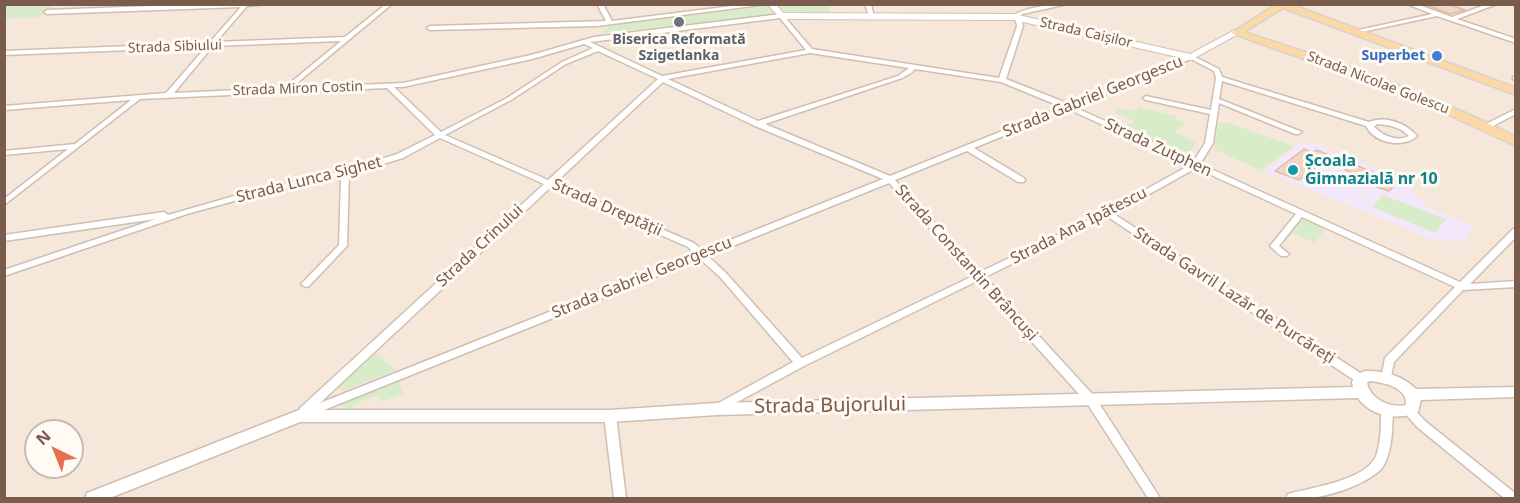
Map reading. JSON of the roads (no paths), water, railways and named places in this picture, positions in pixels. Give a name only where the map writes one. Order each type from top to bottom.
[{"type":"main road","points":[[771,4],[781,16]]},
{"type":"main road","points":[[1001,4],[1014,16]]},
{"type":"main road","points":[[1191,57],[1284,5],[1483,77],[1487,81],[1515,92]]},
{"type":"main road","name":"Strada Caișilor","points":[[781,16],[1014,16],[1191,57]]},
{"type":"main road","name":"Strada Nicolae Golescu","points":[[1236,33],[1380,82],[1486,126],[1515,141]]},
{"type":"street","points":[[47,12],[265,4]]},
{"type":"street","points":[[287,88],[390,4]]},
{"type":"street","points":[[600,4],[607,25]]},
{"type":"street","points":[[430,28],[607,25],[766,4]]},
{"type":"street","points":[[868,4],[872,16]]},
{"type":"street","points":[[1002,80],[1020,26],[1019,20],[1014,16],[1066,4]]},
{"type":"street","points":[[1408,4],[1515,41]]},
{"type":"street","points":[[1451,19],[1495,4]]},
{"type":"street","points":[[168,95],[245,5]]},
{"type":"street","points":[[1359,31],[1437,14]]},
{"type":"street","points":[[781,16],[810,51]]},
{"type":"street","name":"Strada Miron Costin","points":[[4,108],[287,88],[389,86],[440,78],[591,41],[781,16]]},
{"type":"street","points":[[591,41],[607,25]]},
{"type":"street","name":"Strada Sibiului","points":[[4,53],[345,39]]},
{"type":"street","name":"Strada Constantin Brâncuși","points":[[591,41],[597,49],[758,124],[890,179],[1091,400],[1154,498]]},
{"type":"street","name":"Strada Lunca Sighet","points":[[4,273],[184,212],[250,194],[345,173],[400,156],[509,99],[564,63],[597,49]]},
{"type":"street","name":"Strada Zutphen","points":[[663,78],[810,51],[1002,80],[1067,106],[1463,287]]},
{"type":"street","points":[[1191,57],[1214,67],[1219,78],[1209,144],[1196,165]]},
{"type":"street","name":"Strada Gabriel Georgescu","points":[[93,498],[1191,57]]},
{"type":"street","points":[[758,124],[900,77],[913,67]]},
{"type":"street","name":"Strada Crinului","points":[[299,416],[663,78]]},
{"type":"street","points":[[1219,78],[1370,125],[1382,122],[1396,124],[1408,130],[1413,136],[1408,140],[1389,139],[1372,131],[1370,125]]},
{"type":"street","name":"Strada Dreptății","points":[[389,86],[441,136],[692,245],[702,253],[800,363]]},
{"type":"street","points":[[4,203],[139,97]]},
{"type":"street","points":[[1146,98],[1214,113]]},
{"type":"street","points":[[1216,100],[1298,132]]},
{"type":"street","points":[[1486,126],[1515,111]]},
{"type":"street","points":[[4,153],[76,146]]},
{"type":"street","points":[[968,148],[1021,180]]},
{"type":"street","name":"Strada Ana Ipătescu","points":[[717,409],[800,363],[1107,214],[1196,165]]},
{"type":"street","points":[[306,284],[342,246],[345,173]]},
{"type":"street","points":[[4,238],[184,212]]},
{"type":"street","points":[[1284,254],[1274,246],[1301,213]]},
{"type":"street","name":"Strada Gavril Lazăr de Purcăreți","points":[[1107,214],[1361,386]]},
{"type":"street","points":[[1409,411],[1414,404],[1412,395],[1401,385],[1386,378],[1389,361],[1515,231]]},
{"type":"street","points":[[1463,287],[1515,284]]},
{"type":"street","name":"Strada Bujorului","points":[[299,416],[610,416],[717,409],[1091,400],[1361,386],[1371,375],[1386,378]]},
{"type":"street","points":[[1361,386],[1372,402],[1388,410],[1409,411],[1421,424],[1512,498]]},
{"type":"street","points":[[1412,395],[1515,392]]},
{"type":"street","points":[[1292,498],[1351,481],[1375,468],[1382,453],[1388,410]]},
{"type":"street","points":[[610,416],[620,498]]},
{"type":"place","name":"Biserica Reformată Szigetlanka","points":[[679,22]]},
{"type":"place","name":"Superbet","points":[[1437,56]]},
{"type":"place","name":"Școala Gimnazială nr 10","points":[[1293,170]]}]
